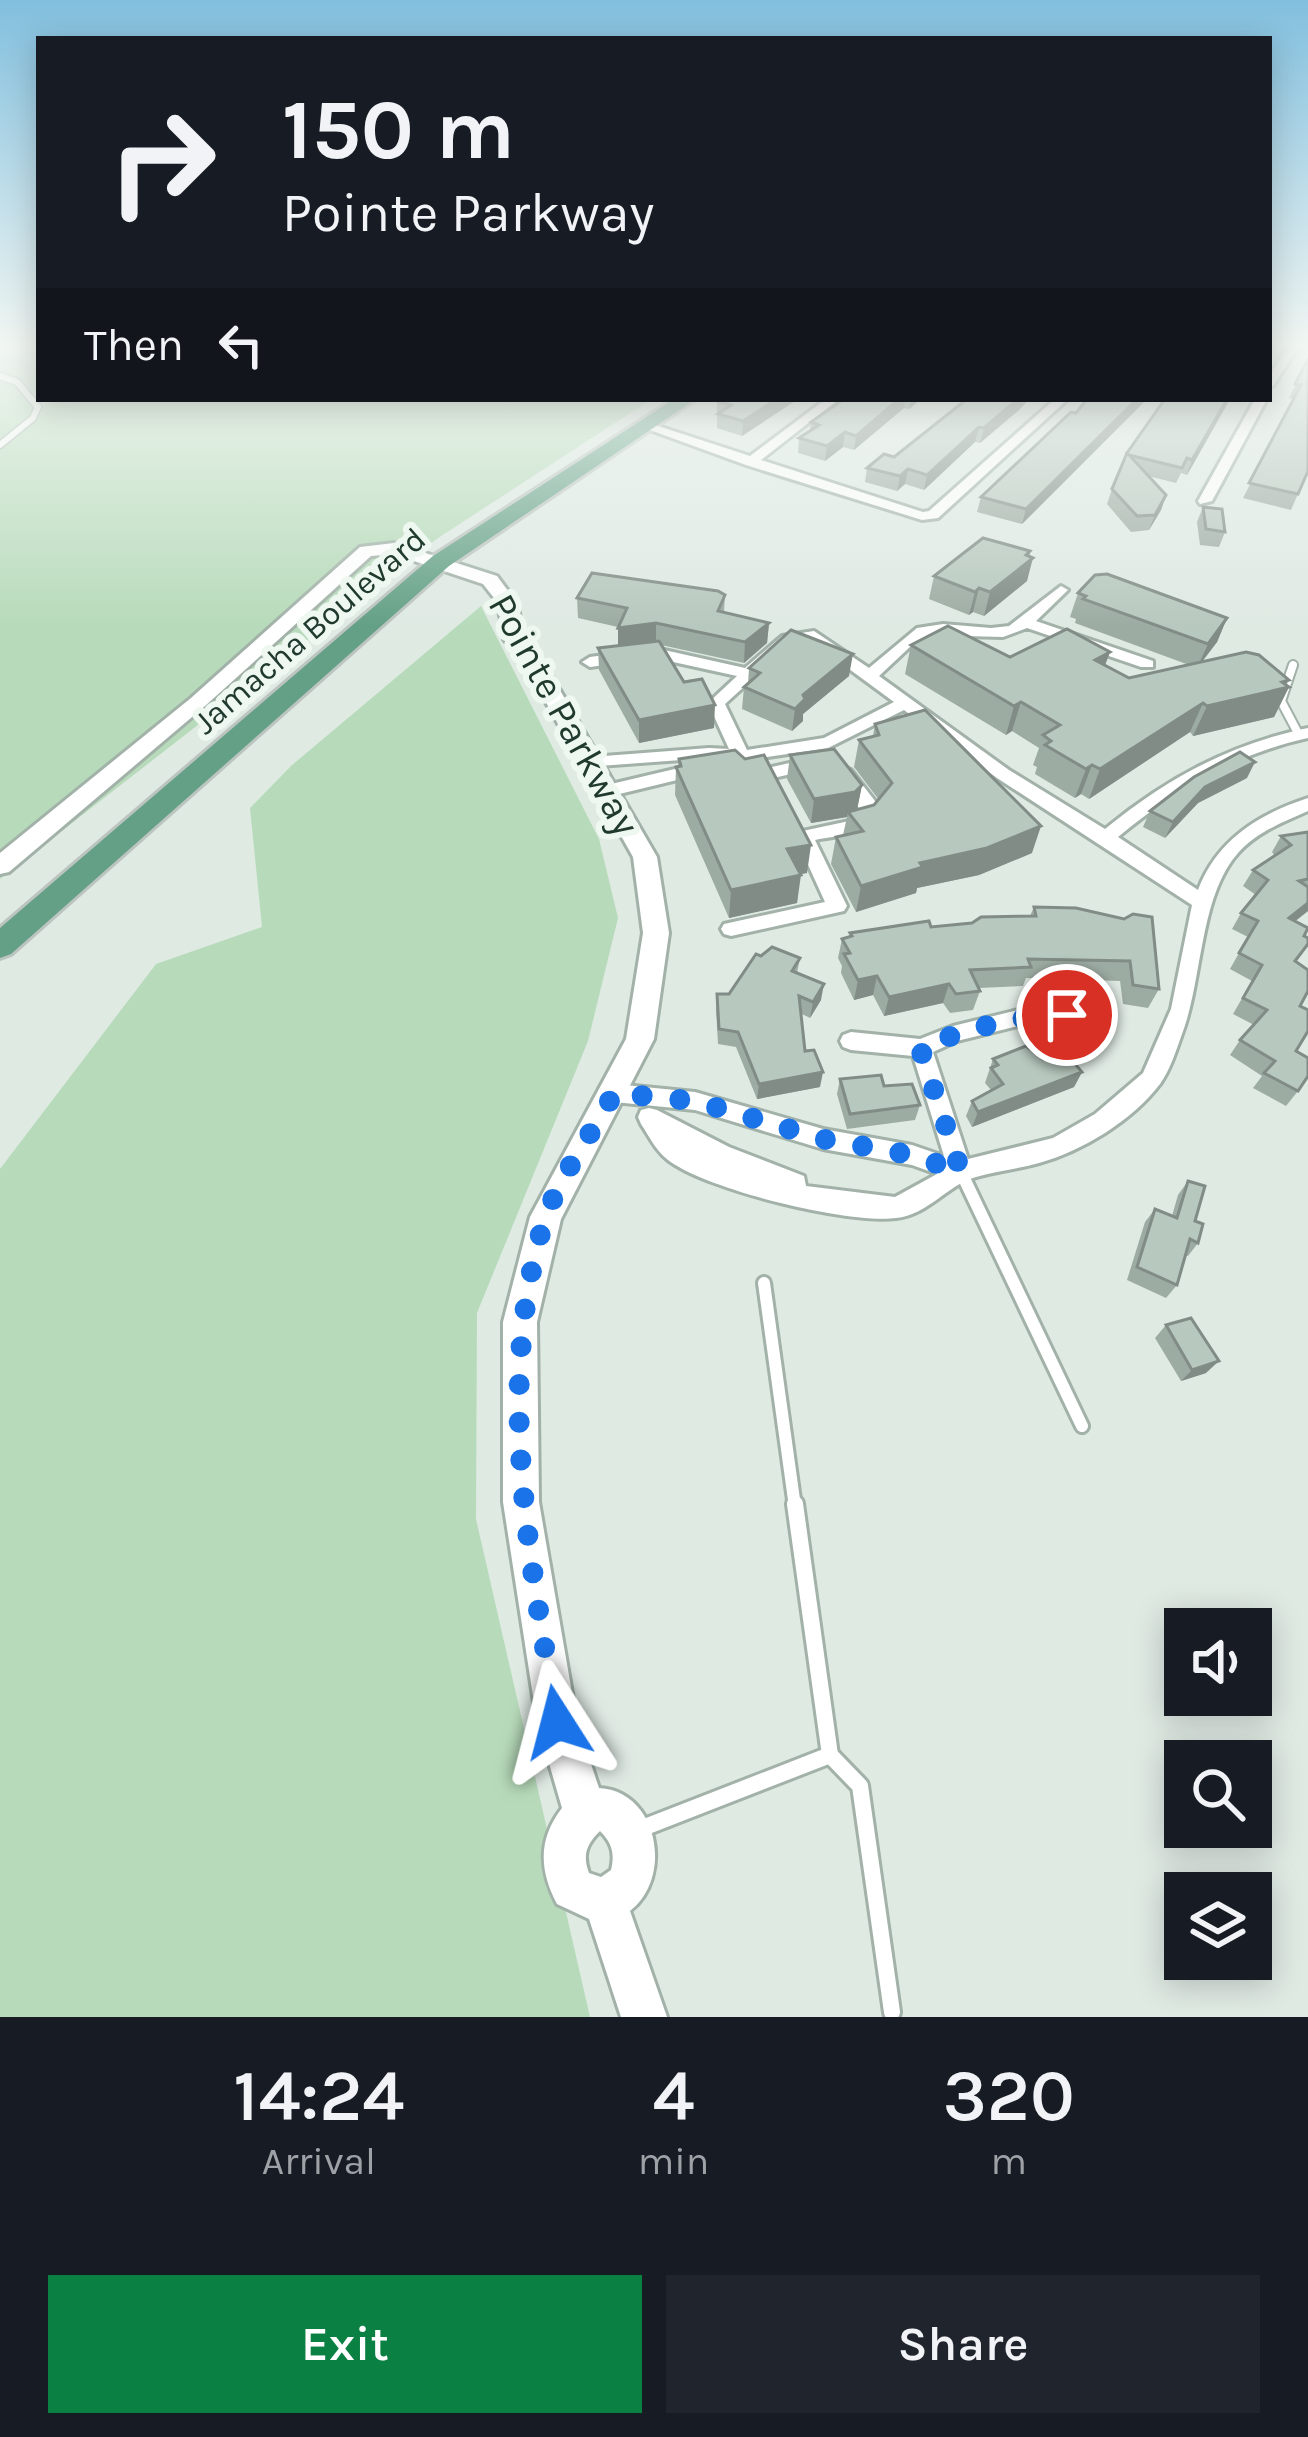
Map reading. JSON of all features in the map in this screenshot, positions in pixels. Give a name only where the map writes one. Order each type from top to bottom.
[{"type":"main road","name":"Jamacha Boulevard","points":[[0,946],[441,562],[625,439]]},
{"type":"street","points":[[684,439],[922,516],[934,514],[1017,439]]},
{"type":"street","points":[[750,461],[779,439]]},
{"type":"street","points":[[1204,501],[1239,439]]},
{"type":"street","name":"Pointe Parkway","points":[[0,866],[198,702],[366,550],[394,548],[490,580],[507,603],[514,639],[544,680],[645,857],[656,933],[640,1039],[546,1217],[520,1322],[521,1502],[557,1722],[584,1812]]},
{"type":"street","points":[[870,676],[916,634],[929,629],[1009,633],[1027,623],[1061,590]]},
{"type":"street","points":[[1027,623],[1147,664]]},
{"type":"street","points":[[781,794],[716,703],[787,639],[804,634],[827,643],[1003,774],[1202,902]]},
{"type":"street","points":[[590,662],[655,653],[745,673]]},
{"type":"street","points":[[770,773],[829,752],[907,702]]},
{"type":"street","points":[[1106,838],[1156,795],[1206,766],[1304,734]]},
{"type":"street","points":[[591,763],[681,764],[829,752]]},
{"type":"street","points":[[804,836],[859,825],[872,817],[873,810],[829,752]]},
{"type":"street","points":[[607,791],[681,764]]},
{"type":"street","points":[[614,1093],[649,1117],[676,1154],[760,1187],[852,1205],[900,1208],[961,1172],[1046,1150],[1096,1126],[1152,1077],[1182,1015],[1190,950],[1217,867],[1243,839],[1276,817],[1308,804]]},
{"type":"street","points":[[731,929],[835,909],[838,903],[792,815]]},
{"type":"street","points":[[850,1041],[920,1048],[953,1034],[1026,1016],[1067,1015]]},
{"type":"street","points":[[920,1048],[961,1172]]},
{"type":"street","points":[[614,1093],[695,1101],[823,1139],[912,1155],[961,1172]]},
{"type":"street","points":[[602,1808],[620,1815],[632,1832],[636,1853],[632,1874],[621,1891],[604,1899],[587,1897],[572,1886],[563,1867],[563,1846],[571,1826],[584,1812],[602,1808]]},
{"type":"street","points":[[604,1899],[644,2017]]},
{"type":"lane","points":[[1293,665],[1281,701],[1304,734]]},
{"type":"lane","points":[[961,1172],[1082,1426]]},
{"type":"lane","points":[[764,1283],[830,1755],[860,1786],[892,2012]]},
{"type":"lane","points":[[632,1832],[830,1755]]},
{"type":"green space","points":[[0,439],[590,439],[438,538],[0,879]]},
{"type":"green space","points":[[481,606],[599,839],[618,918],[588,1041],[477,1313],[476,1519],[590,2017],[0,2017],[0,1169],[156,964],[262,927],[250,808],[291,766]]},
{"type":"building","points":[[803,439],[836,439],[827,446]]},
{"type":"building","points":[[916,439],[966,439],[927,475],[908,469],[900,476],[867,468],[884,454],[894,457]]},
{"type":"building","points":[[1042,439],[1097,439],[1026,509],[981,497]]},
{"type":"building","points":[[1137,439],[1204,439],[1182,468],[1129,455],[1166,495],[1155,515],[1137,516],[1112,489]]},
{"type":"building","points":[[1272,439],[1308,439],[1308,471],[1298,494],[1249,483]]},
{"type":"building","points":[[1203,507],[1222,509],[1225,532],[1206,529]]},
{"type":"building","points":[[983,538],[1030,551],[1026,555],[1033,558],[990,592],[979,588],[975,592],[934,576]]},
{"type":"building","points":[[592,573],[718,591],[725,595],[718,611],[769,623],[745,642],[656,623],[618,628],[627,608],[577,598]]},
{"type":"building","points":[[1107,574],[1227,618],[1208,644],[1083,599],[1086,596],[1078,593],[1095,575]]},
{"type":"building","points":[[948,626],[1010,657],[1067,629],[1110,652],[1095,660],[1129,678],[1246,652],[1259,655],[1289,680],[1282,682],[1289,687],[1207,706],[1203,703],[1100,769],[1092,765],[1086,769],[1045,745],[1051,741],[1043,735],[1060,725],[1021,702],[1014,706],[911,645]]},
{"type":"building","points":[[791,630],[853,654],[803,695],[805,699],[795,709],[744,687],[760,673],[749,668]]},
{"type":"building","points":[[659,641],[684,682],[702,679],[715,705],[639,720],[598,648]]},
{"type":"building","points":[[925,710],[1041,826],[987,848],[920,863],[923,867],[861,886],[836,837],[863,831],[848,812],[874,805],[892,783],[859,740],[879,735],[875,724]]},
{"type":"building","points":[[834,749],[862,785],[855,792],[814,799],[790,755]]},
{"type":"building","points":[[735,750],[745,759],[764,755],[811,845],[787,849],[801,875],[731,890],[676,767],[681,766],[679,759]]},
{"type":"building","points":[[1240,752],[1255,762],[1205,787],[1173,822],[1150,811],[1194,777]]},
{"type":"building","points":[[1308,832],[1308,879],[1299,881],[1308,887],[1308,903],[1289,918],[1308,928],[1304,936],[1308,944],[1295,961],[1308,970],[1308,991],[1300,1006],[1308,1010],[1308,1031],[1296,1051],[1308,1058],[1308,1076],[1298,1091],[1264,1073],[1275,1061],[1240,1040],[1267,1010],[1243,998],[1262,965],[1239,953],[1258,921],[1241,913],[1268,880],[1253,870],[1291,845],[1281,836]]},
{"type":"building","points":[[1034,907],[1076,908],[1124,919],[1133,914],[1152,917],[1159,989],[1133,985],[1130,961],[1028,959],[1031,967],[970,970],[980,991],[956,994],[949,984],[889,997],[877,976],[858,980],[844,954],[850,953],[842,939],[850,933],[929,921],[931,927],[972,923],[981,917],[1036,916]]},
{"type":"building","points":[[772,947],[800,958],[792,971],[824,984],[813,1002],[799,996],[805,1051],[814,1050],[823,1072],[759,1084],[738,1032],[719,1029],[717,994],[729,994],[756,954],[761,956]]},
{"type":"building","points":[[1026,1046],[1043,1059],[1064,1051],[1082,1072],[978,1112],[972,1101],[1003,1084],[991,1068],[998,1065],[993,1059]]},
{"type":"building","points":[[881,1075],[884,1086],[912,1084],[920,1105],[850,1114],[840,1079]]},
{"type":"building","points":[[1188,1181],[1205,1186],[1195,1221],[1203,1224],[1198,1243],[1190,1239],[1177,1285],[1137,1267],[1155,1209],[1177,1218]]},
{"type":"building","points":[[1191,1318],[1219,1361],[1192,1370],[1166,1325]]},
{"type":"route","points":[[557,1722],[521,1502],[520,1322],[546,1217],[614,1093],[695,1101],[823,1139],[912,1155],[961,1172],[920,1048],[953,1034],[1026,1016],[1067,1015]]}]
